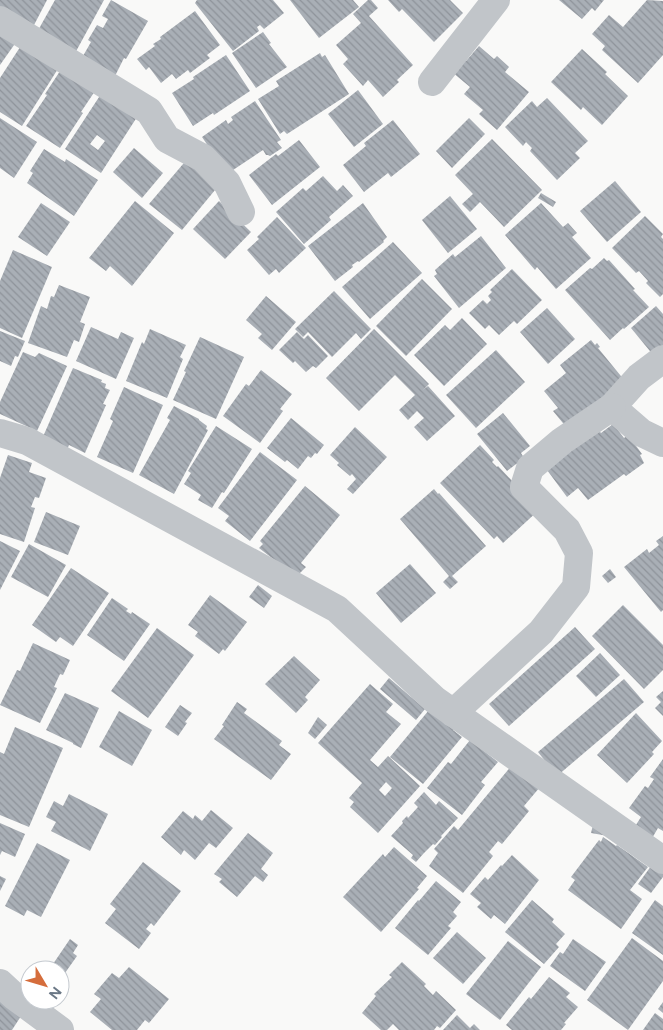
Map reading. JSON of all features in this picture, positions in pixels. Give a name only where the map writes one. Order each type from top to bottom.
[{"type":"street","points":[[432,82],[496,0]]},
{"type":"street","points":[[0,20],[149,111],[167,139],[203,158],[228,183],[241,212]]},
{"type":"street","points":[[453,713],[541,632],[576,587],[579,553],[567,530],[524,487],[530,468],[562,441],[612,407],[639,377],[663,359]]},
{"type":"street","points":[[612,407],[642,434],[663,444]]},
{"type":"street","points":[[0,433],[27,441],[337,609],[436,700],[453,713],[662,857]]},
{"type":"street","points":[[0,983],[14,996],[60,1030]]},
{"type":"building","points":[[0,0],[47,0],[33,27],[0,10]]},
{"type":"building","points":[[55,0],[104,0],[74,55],[36,34]]},
{"type":"building","points":[[111,0],[148,21],[126,59],[124,58],[114,78],[83,56],[91,42],[88,40],[97,25],[103,28],[108,19],[102,16]]},
{"type":"building","points":[[197,0],[273,0],[284,13],[264,29],[260,25],[257,27],[259,31],[233,51],[195,3]]},
{"type":"building","points":[[290,0],[353,0],[359,7],[319,38]]},
{"type":"building","points":[[368,0],[371,0],[378,8],[369,16],[413,65],[383,97],[368,80],[363,86],[343,64],[348,59],[336,45],[361,23],[353,14]]},
{"type":"building","points":[[388,0],[450,0],[463,13],[434,42],[402,9],[399,12]]},
{"type":"building","points":[[559,0],[604,0],[595,11],[592,8],[582,19]]},
{"type":"building","points":[[647,0],[663,1],[663,55],[638,83],[602,50],[605,46],[592,34],[609,15],[623,27]]},
{"type":"building","points":[[195,11],[220,45],[207,55],[210,58],[190,73],[188,70],[176,79],[172,74],[161,83],[149,67],[146,70],[137,59],[155,46],[153,44],[161,39],[160,37]]},
{"type":"building","points":[[0,24],[19,38],[0,65]]},
{"type":"building","points":[[263,32],[271,43],[269,44],[287,67],[256,88],[232,53]]},
{"type":"building","points":[[24,41],[61,64],[22,126],[0,112],[0,78]]},
{"type":"building","points":[[479,46],[494,59],[497,56],[509,67],[505,72],[529,92],[497,130],[479,114],[483,110],[464,94],[470,87],[452,72],[464,58],[466,61]]},
{"type":"building","points":[[582,49],[607,72],[605,74],[628,96],[602,125],[583,107],[581,110],[551,82]]},
{"type":"building","points":[[320,53],[322,57],[325,55],[349,94],[287,134],[284,131],[280,134],[258,99],[279,86],[276,81]]},
{"type":"building","points":[[226,55],[250,91],[214,115],[213,113],[193,126],[172,93]]},
{"type":"building","points":[[62,68],[95,91],[60,148],[26,126]]},
{"type":"building","points":[[358,90],[383,124],[354,147],[328,114]]},
{"type":"building","points":[[103,91],[139,114],[101,173],[65,149]],"holes":[[[97,135],[105,141],[98,150],[90,144]]]},
{"type":"building","points":[[547,98],[588,141],[575,153],[580,158],[557,180],[530,151],[532,148],[526,142],[523,146],[505,127],[532,101],[537,107]]},
{"type":"building","points":[[255,101],[281,140],[277,142],[282,148],[270,156],[266,155],[263,150],[227,174],[202,137],[226,120],[228,124],[233,120],[231,117]]},
{"type":"building","points":[[0,118],[37,142],[14,178],[0,168]]},
{"type":"building","points":[[469,118],[485,134],[452,168],[436,151]]},
{"type":"building","points":[[393,120],[420,154],[391,177],[388,173],[364,192],[343,165],[366,146],[364,143]]},
{"type":"building","points":[[492,139],[542,190],[504,227],[480,202],[470,212],[462,204],[473,194],[455,175]]},
{"type":"building","points":[[299,140],[320,167],[272,205],[249,175],[276,154],[278,156]]},
{"type":"building","points":[[134,148],[163,173],[142,198],[113,172]]},
{"type":"building","points":[[44,149],[65,162],[66,159],[98,180],[74,216],[27,183],[33,173],[30,171]]},
{"type":"building","points":[[189,157],[220,184],[182,230],[149,204]]},
{"type":"building","points":[[323,176],[337,191],[343,185],[353,196],[329,217],[331,220],[304,244],[276,212],[303,188],[306,191]]},
{"type":"building","points":[[615,181],[641,212],[607,242],[580,211]]},
{"type":"building","points":[[541,193],[556,202],[553,207],[538,198]]},
{"type":"building","points":[[450,196],[477,229],[448,253],[422,220]]},
{"type":"building","points":[[135,201],[174,233],[132,286],[110,266],[106,271],[89,258]]},
{"type":"building","points":[[219,201],[251,232],[225,259],[193,229]]},
{"type":"building","points":[[41,203],[70,222],[47,256],[18,237]]},
{"type":"building","points":[[363,203],[387,237],[384,242],[359,262],[352,265],[353,267],[335,281],[308,246]]},
{"type":"building","points":[[541,203],[563,227],[568,223],[577,233],[572,237],[591,258],[556,289],[537,267],[535,270],[505,235]]},
{"type":"building","points":[[645,216],[663,234],[661,237],[663,239],[663,294],[660,297],[646,283],[648,281],[639,271],[636,273],[612,248]]},
{"type":"building","points":[[277,217],[306,248],[279,273],[276,269],[269,275],[247,250]]},
{"type":"building","points":[[481,236],[506,268],[459,308],[434,276],[437,274],[435,270],[453,254],[455,257]]},
{"type":"building","points":[[393,242],[422,273],[370,319],[342,287]]},
{"type":"building","points":[[13,250],[52,267],[22,338],[0,328],[0,281]]},
{"type":"building","points":[[604,258],[607,261],[609,260],[649,307],[610,340],[565,290]]},
{"type":"building","points":[[512,269],[542,300],[517,324],[514,321],[499,335],[489,325],[485,329],[469,313],[483,300],[487,304],[491,300],[488,296],[492,292],[490,290]]},
{"type":"building","points":[[422,279],[452,309],[406,356],[376,326]]},
{"type":"building","points":[[59,285],[90,297],[80,322],[85,324],[79,342],[74,340],[67,357],[28,343],[41,306],[47,309],[51,296],[54,297]]},
{"type":"building","points":[[334,291],[371,329],[361,339],[356,333],[332,357],[308,332],[303,337],[295,329]]},
{"type":"building","points":[[266,296],[296,322],[272,350],[258,338],[262,334],[246,320]]},
{"type":"building","points":[[656,306],[663,314],[663,348],[654,356],[631,328]]},
{"type":"building","points":[[547,308],[575,339],[548,364],[520,332]]},
{"type":"building","points":[[462,318],[487,344],[444,386],[414,355],[445,325],[450,330]]},
{"type":"building","points":[[91,327],[118,339],[121,332],[134,338],[116,379],[76,361]]},
{"type":"building","points":[[150,329],[186,345],[180,357],[183,359],[167,398],[126,381],[142,342],[144,344]]},
{"type":"building","points":[[374,329],[429,384],[423,390],[428,386],[455,416],[427,441],[414,427],[424,418],[417,411],[408,420],[399,410],[415,395],[395,375],[359,411],[326,378]]},
{"type":"building","points":[[0,331],[25,341],[18,357],[15,356],[11,366],[0,361]]},
{"type":"building","points":[[297,332],[304,339],[308,335],[328,356],[316,368],[313,366],[306,372],[295,361],[293,363],[279,350]]},
{"type":"building","points":[[200,337],[244,357],[216,419],[173,400]]},
{"type":"building","points":[[591,340],[595,345],[597,343],[600,347],[598,348],[625,381],[567,428],[553,411],[558,408],[544,391],[566,373],[560,365]]},
{"type":"building","points":[[496,350],[525,382],[476,428],[446,395]]},
{"type":"building","points":[[23,352],[35,357],[39,353],[67,366],[37,431],[0,414],[0,402]]},
{"type":"building","points":[[73,368],[102,380],[101,382],[106,384],[105,388],[110,390],[103,404],[106,405],[85,453],[69,445],[67,450],[42,439]]},
{"type":"building","points":[[261,370],[292,394],[280,409],[283,411],[260,443],[223,416],[246,384],[249,386]]},
{"type":"building","points":[[124,387],[163,405],[133,473],[97,457],[113,421],[110,419]]},
{"type":"building","points":[[174,406],[199,419],[207,426],[206,429],[208,430],[174,494],[139,475],[170,420],[167,418]]},
{"type":"building","points":[[503,413],[530,446],[521,453],[524,458],[507,471],[477,434]]},
{"type":"building","points":[[291,418],[324,445],[317,454],[315,453],[311,458],[308,456],[298,469],[267,448]]},
{"type":"building","points":[[613,424],[624,438],[628,435],[642,454],[640,455],[644,463],[626,476],[624,474],[588,500],[578,488],[567,497],[547,470],[596,427],[601,433]]},
{"type":"building","points":[[216,426],[252,449],[224,493],[222,492],[212,508],[198,500],[201,495],[184,484],[191,473],[188,471]]},
{"type":"building","points":[[355,427],[387,457],[353,494],[347,489],[356,479],[352,474],[350,476],[337,465],[339,463],[330,455]]},
{"type":"building","points":[[480,445],[494,460],[492,462],[540,509],[503,543],[497,536],[494,539],[440,483]]},
{"type":"building","points":[[260,452],[297,480],[250,541],[225,521],[229,516],[218,508]]},
{"type":"building","points":[[8,455],[32,463],[29,472],[46,478],[39,498],[35,497],[31,507],[35,508],[24,542],[0,534],[0,478]]},
{"type":"building","points":[[305,486],[340,515],[301,563],[306,567],[298,575],[291,573],[259,548],[263,544],[260,541]]},
{"type":"building","points":[[434,489],[486,546],[452,576],[458,582],[450,589],[443,582],[449,576],[400,519]]},
{"type":"building","points":[[46,512],[80,526],[68,555],[34,542]]},
{"type":"building","points":[[663,536],[663,610],[661,612],[624,567],[647,549],[649,553],[659,545],[656,541]]},
{"type":"building","points":[[0,541],[20,551],[0,590]]},
{"type":"building","points":[[29,544],[66,565],[48,597],[11,577]]},
{"type":"building","points":[[410,564],[436,593],[401,623],[376,593]]},
{"type":"building","points":[[71,568],[109,593],[73,646],[60,637],[56,642],[32,625]]},
{"type":"building","points":[[610,569],[616,577],[608,583],[602,576]]},
{"type":"building","points":[[258,585],[272,596],[264,608],[249,597]]},
{"type":"building","points":[[210,595],[247,622],[225,651],[223,649],[219,654],[195,636],[198,632],[188,625]]},
{"type":"building","points":[[112,598],[128,609],[126,611],[131,614],[132,612],[150,624],[124,661],[87,635]]},
{"type":"building","points":[[623,605],[663,645],[663,670],[644,689],[592,636]]},
{"type":"building","points":[[575,627],[595,649],[509,726],[489,704]]},
{"type":"building","points":[[157,628],[194,655],[148,718],[111,691]]},
{"type":"building","points":[[33,643],[70,660],[63,675],[60,674],[54,687],[57,688],[40,723],[0,705],[17,670],[20,671]]},
{"type":"building","points":[[600,653],[620,675],[596,697],[576,676]]},
{"type":"building","points":[[294,656],[320,680],[305,697],[308,700],[296,713],[265,684]]},
{"type":"building","points":[[389,678],[425,709],[416,720],[380,689]]},
{"type":"building","points":[[624,679],[644,702],[557,776],[538,752]]},
{"type":"building","points":[[370,684],[393,704],[386,712],[401,724],[370,760],[378,767],[388,756],[420,786],[378,833],[350,807],[354,802],[349,798],[362,783],[318,743]],"holes":[[[386,782],[392,788],[385,796],[379,790]]]},
{"type":"building","points":[[663,691],[663,716],[655,708],[661,702],[656,697]]},
{"type":"building","points":[[65,693],[99,708],[81,748],[46,730]]},
{"type":"building","points":[[237,702],[247,709],[244,713],[282,741],[279,745],[291,754],[271,780],[214,739],[224,726],[222,725]]},
{"type":"building","points":[[434,704],[458,724],[453,730],[462,737],[423,784],[390,757]]},
{"type":"building","points":[[180,705],[192,713],[178,736],[165,727]]},
{"type":"building","points":[[119,711],[152,730],[132,766],[99,747]]},
{"type":"building","points":[[636,713],[662,741],[652,752],[654,754],[627,783],[597,755]]},
{"type":"building","points":[[318,717],[327,725],[315,739],[308,733]]},
{"type":"building","points":[[15,727],[63,748],[29,827],[0,815],[0,752],[4,754]]},
{"type":"building","points":[[470,740],[498,762],[481,782],[485,785],[462,815],[427,788],[448,762],[451,764]]},
{"type":"building","points":[[663,759],[663,831],[658,828],[651,840],[634,828],[641,817],[629,808],[645,786],[648,788],[654,779],[650,777]]},
{"type":"building","points":[[512,765],[540,787],[524,806],[529,811],[502,844],[498,841],[489,852],[493,856],[463,893],[429,866],[438,853],[434,849],[454,826],[458,830]]},
{"type":"building","points":[[424,792],[436,805],[439,801],[458,818],[435,845],[433,844],[416,862],[411,858],[413,855],[391,836],[403,823],[402,821],[407,816],[408,818],[418,807],[414,803]]},
{"type":"building","points":[[69,794],[108,814],[90,851],[51,831],[56,822],[46,817],[54,801],[63,806]]},
{"type":"building","points":[[211,810],[233,828],[216,848],[209,843],[195,860],[184,850],[181,855],[161,837],[183,811],[193,819],[195,815],[202,821]]},
{"type":"building","points":[[0,823],[25,834],[15,857],[2,851],[0,855]]},
{"type":"building","points":[[593,825],[608,836],[591,833]]},
{"type":"building","points":[[248,833],[273,853],[261,869],[268,875],[263,882],[255,876],[237,897],[219,882],[222,879],[214,874]]},
{"type":"building","points":[[603,837],[648,867],[630,890],[642,899],[621,929],[568,890],[575,880],[571,877],[599,840],[601,842]]},
{"type":"building","points":[[37,843],[70,860],[41,917],[27,910],[24,916],[5,906]]},
{"type":"building","points":[[394,847],[427,876],[417,888],[419,889],[381,932],[343,897],[383,854],[385,857]]},
{"type":"building","points":[[512,855],[539,880],[505,924],[494,915],[491,919],[477,907],[481,903],[470,894],[485,877],[488,880]]},
{"type":"building","points":[[143,862],[181,891],[154,926],[151,923],[146,929],[151,933],[139,949],[105,923],[116,909],[110,904]]},
{"type":"building","points":[[654,862],[663,868],[663,877],[651,893],[638,884]]},
{"type":"building","points":[[0,876],[6,879],[0,891]]},
{"type":"building","points":[[436,881],[461,902],[453,912],[457,916],[448,926],[451,928],[428,955],[395,928]]},
{"type":"building","points":[[532,900],[554,919],[552,922],[565,934],[556,944],[559,947],[544,964],[505,932]]},
{"type":"building","points":[[655,900],[663,906],[663,955],[632,933]]},
{"type":"building","points":[[457,932],[486,958],[463,984],[433,958]]},
{"type":"building","points":[[632,938],[663,961],[663,981],[628,1030],[587,1000]]},
{"type":"building","points":[[70,939],[78,945],[73,953],[77,956],[70,966],[70,960],[56,960]]},
{"type":"building","points":[[573,939],[606,962],[585,991],[550,966],[560,952],[563,954]]},
{"type":"building","points":[[508,941],[541,967],[500,1020],[466,994]]},
{"type":"building","points":[[402,962],[426,984],[424,986],[433,995],[436,991],[456,1010],[440,1028],[437,1026],[434,1030],[399,1030],[393,1024],[387,1030],[381,1030],[362,1013],[376,996],[374,994],[392,977],[389,975]]},
{"type":"building","points":[[129,967],[169,999],[149,1023],[145,1020],[137,1030],[112,1030],[90,1012],[101,999],[94,994],[112,973],[119,978]]},
{"type":"building","points":[[549,977],[570,993],[566,997],[578,1007],[564,1023],[566,1024],[561,1030],[512,1030],[506,1025],[529,997],[531,999]]},
{"type":"building","points":[[0,994],[20,1007],[20,1010],[25,1010],[12,1030],[0,1030]]},
{"type":"building","points":[[663,1002],[663,1013],[658,1009]]},
{"type":"building","points":[[655,1013],[663,1019],[663,1030],[643,1030]]},
{"type":"building","points":[[457,1015],[470,1028],[474,1024],[480,1030],[443,1030]]}]
